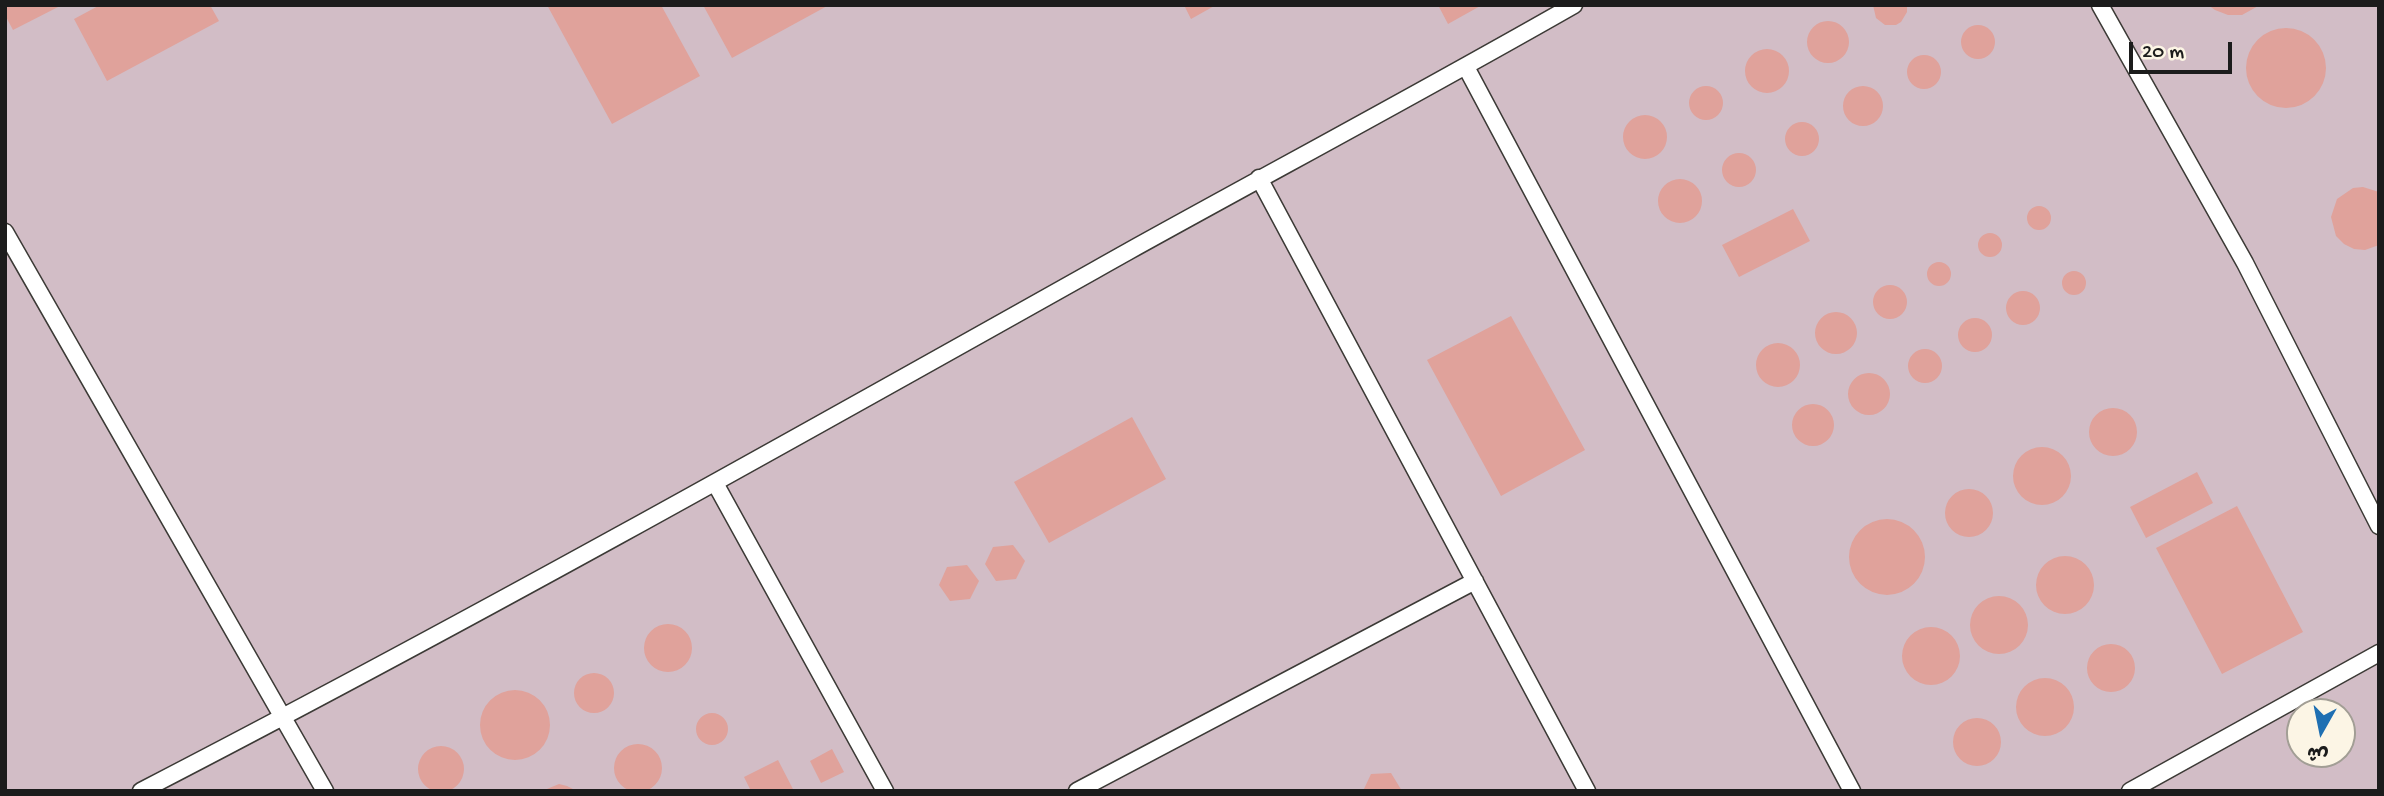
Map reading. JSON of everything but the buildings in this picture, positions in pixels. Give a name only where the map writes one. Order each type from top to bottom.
[{"type":"lane","points":[[141,791],[284,717],[715,483],[1574,5]]},
{"type":"lane","points":[[2099,5],[2245,263],[2379,526]]},
{"type":"lane","points":[[1466,67],[1852,791]]},
{"type":"lane","points":[[1259,178],[1587,791]]},
{"type":"lane","points":[[5,232],[325,791]]},
{"type":"lane","points":[[715,483],[885,791]]},
{"type":"lane","points":[[1077,791],[1475,581]]},
{"type":"lane","points":[[2130,791],[2379,653]]},
{"type":"shaded area","points":[[5,5],[2379,5],[2379,791],[5,791]]}]
